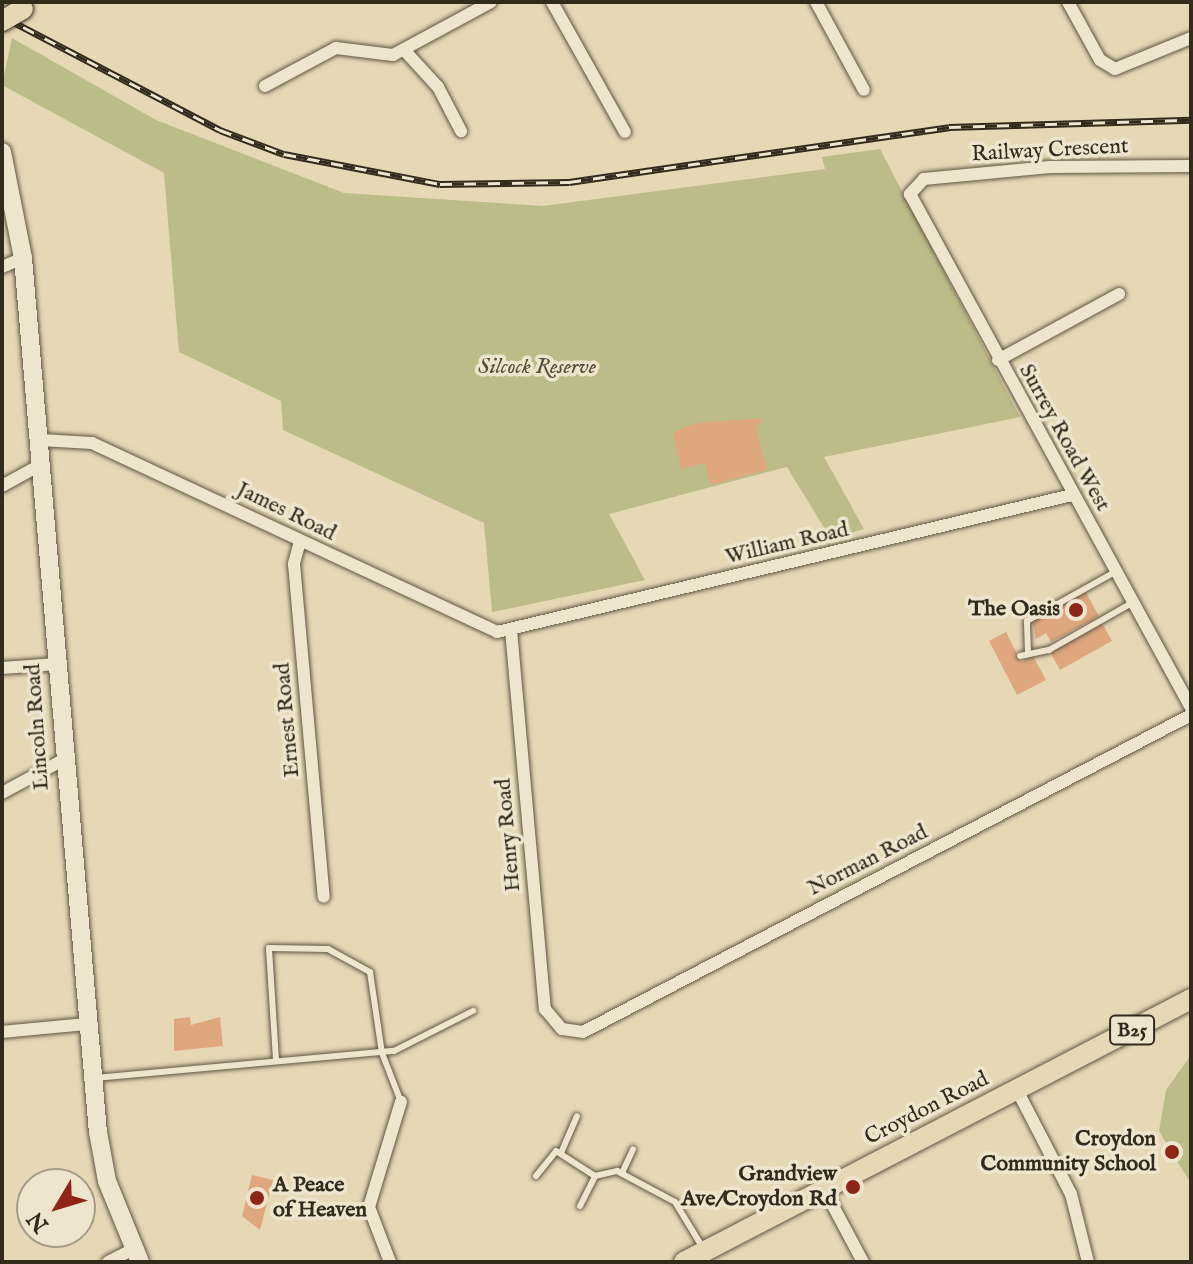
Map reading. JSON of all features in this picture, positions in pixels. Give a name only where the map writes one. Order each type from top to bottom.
[{"type":"main road","points":[[2,21],[29,6]]},
{"type":"main road","name":"Lincoln Road","points":[[2,152],[23,258],[41,440],[91,1079],[107,1181],[136,1256]]},
{"type":"main road","name":"Croydon Road","points":[[684,1262],[1191,999]]},
{"type":"street","points":[[265,86],[336,48],[385,57],[405,51],[491,2]]},
{"type":"street","points":[[552,2],[625,132]]},
{"type":"street","points":[[816,2],[864,90]]},
{"type":"street","points":[[1068,2],[1100,60],[1115,69],[1191,38]]},
{"type":"street","points":[[405,51],[438,87],[461,131]]},
{"type":"street","name":"Railway Crescent","points":[[913,187],[924,179],[1050,167],[1191,166]]},
{"type":"street","name":"Surrey Road West","points":[[913,187],[911,203],[1191,708]]},
{"type":"street","points":[[2,267],[23,258]]},
{"type":"street","points":[[998,360],[1119,294]]},
{"type":"street","name":"James Road","points":[[41,440],[92,443],[483,627],[511,630]]},
{"type":"street","points":[[2,486],[42,464]]},
{"type":"street","name":"William Road","points":[[511,630],[1072,495]]},
{"type":"street","name":"Ernest Road","points":[[300,541],[294,564],[324,897]]},
{"type":"street","name":"Henry Road","points":[[511,630],[545,1009],[562,1029]]},
{"type":"street","points":[[2,668],[57,664]]},
{"type":"street","name":"Norman Road","points":[[562,1029],[583,1032],[1191,715]]},
{"type":"street","points":[[2,793],[65,759]]},
{"type":"street","points":[[2,1032],[86,1024]]},
{"type":"street","points":[[1017,1090],[1071,1194],[1088,1262]]},
{"type":"street","points":[[390,1262],[369,1207],[401,1102]]},
{"type":"street","points":[[824,1189],[863,1262]]},
{"type":"street","name":"Lincoln Road","points":[[108,1262],[136,1256]]},
{"type":"lane","points":[[1028,652],[1027,621],[1115,572]]},
{"type":"lane","points":[[1020,656],[1049,650],[1132,603]]},
{"type":"lane","points":[[276,1060],[269,948],[328,949],[370,972],[382,1053],[401,1102]]},
{"type":"lane","points":[[91,1079],[276,1060],[382,1053],[473,1011]]},
{"type":"lane","points":[[561,1153],[577,1116]]},
{"type":"lane","points":[[622,1173],[633,1149]]},
{"type":"lane","points":[[536,1176],[546,1156],[561,1153],[595,1176],[622,1173],[675,1202],[705,1252]]},
{"type":"lane","points":[[580,1206],[595,1176]]},
{"type":"green space","name":"Silcock Reserve","points":[[12,38],[156,120],[344,193],[543,206],[825,169],[822,157],[880,149],[1020,417],[824,457],[864,529],[831,539],[787,467],[609,514],[645,580],[492,612],[484,523],[283,430],[281,401],[179,352],[164,173],[2,85]]},
{"type":"green space","points":[[1191,1055],[1191,1184],[1159,1131],[1166,1090]]},
{"type":"building","points":[[764,418],[756,427],[767,470],[710,485],[705,463],[681,469],[673,433],[695,423]]},
{"type":"building","points":[[1085,591],[1099,616],[1051,642],[1046,633],[1036,639],[1032,619]]},
{"type":"building","points":[[1102,623],[1112,641],[1060,670],[1050,652]]},
{"type":"building","points":[[1006,632],[1021,662],[1033,656],[1046,680],[1017,695],[989,641]]},
{"type":"building","points":[[190,1017],[191,1025],[220,1017],[223,1046],[174,1051],[174,1019]]},
{"type":"building","name":"A Peace of Heaven","points":[[252,1175],[273,1180],[260,1230],[242,1216]]},
{"type":"railway","points":[[2,16],[220,130],[284,154],[440,184],[569,182],[949,127],[1191,120]]},
{"type":"place","name":"The Oasis","points":[[1076,610]]},
{"type":"place","name":"Croydon Community School","points":[[1172,1152]]},
{"type":"place","name":"Grandview Ave/Croydon Rd","points":[[853,1187]]},
{"type":"place","name":"A Peace of Heaven","points":[[257,1198]]}]
